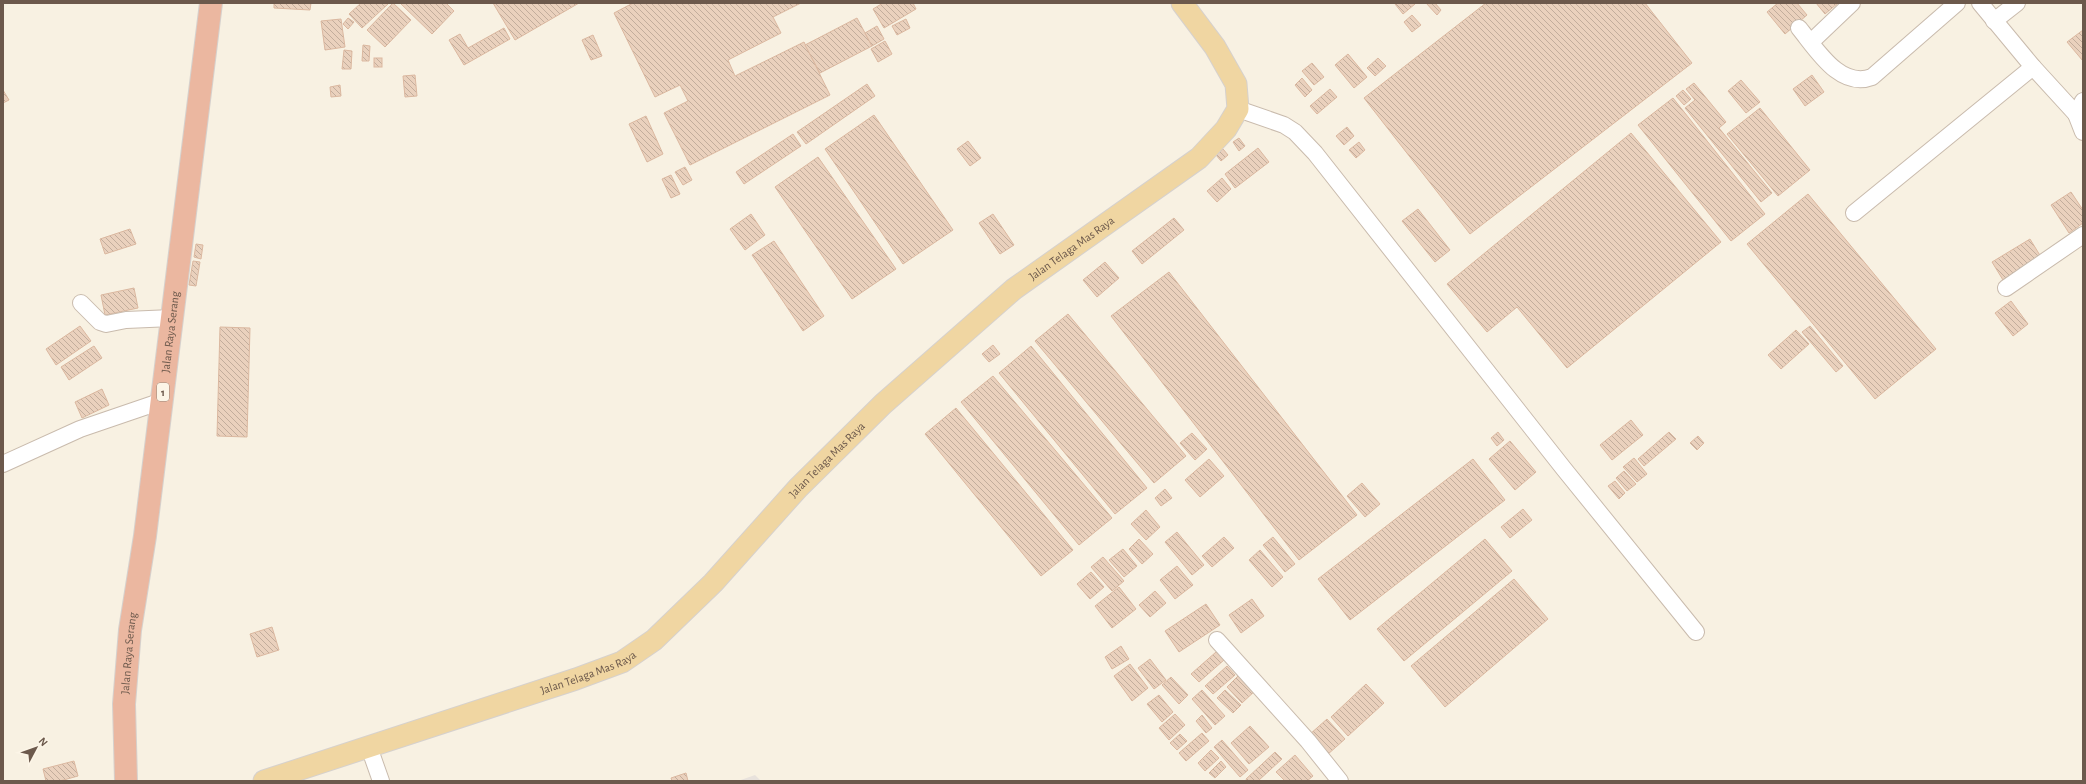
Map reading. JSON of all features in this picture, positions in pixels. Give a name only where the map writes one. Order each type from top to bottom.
[{"type":"highway","name":"Jalan Raya Serang","points":[[126,781],[124,704],[130,630],[145,536],[211,3]]},
{"type":"main road","points":[[1182,3],[1215,47],[1236,84],[1238,109]]},
{"type":"main road","name":"Jalan Telaga Mas Raya","points":[[264,781],[609,667],[622,662],[654,640],[713,583],[798,488],[883,404],[1014,289],[1199,158],[1226,129],[1238,109]]},
{"type":"street","points":[[1811,42],[1852,3]]},
{"type":"street","points":[[1799,28],[1845,77],[1864,80],[1872,77],[1957,3]]},
{"type":"street","points":[[1980,3],[2033,67],[2080,108],[2083,132]]},
{"type":"street","points":[[1994,21],[2017,3]]},
{"type":"street","points":[[1854,213],[2033,67]]},
{"type":"street","points":[[1238,109],[1284,125],[1295,132],[1315,153],[1564,469],[1696,632]]},
{"type":"street","points":[[2006,288],[2083,235]]},
{"type":"street","points":[[81,304],[100,322],[106,324],[126,320],[172,318]]},
{"type":"street","points":[[3,464],[80,429],[162,401]]},
{"type":"street","points":[[1217,640],[1308,741],[1340,781]]},
{"type":"street","points":[[369,747],[381,781]]},
{"type":"shaded area","points":[[755,775],[761,781],[738,781]]},
{"type":"building","points":[[274,3],[311,3],[310,10],[274,8]]},
{"type":"building","points":[[361,3],[388,4],[362,28],[349,14]]},
{"type":"building","points":[[393,3],[411,20],[385,47],[367,30]]},
{"type":"building","points":[[400,3],[446,3],[454,11],[432,34]]},
{"type":"building","points":[[493,3],[579,3],[515,40]]},
{"type":"building","points":[[633,3],[801,3],[773,17],[781,33],[728,60],[735,76],[804,42],[830,95],[690,165],[664,113],[688,101],[680,85],[655,97],[614,13]]},
{"type":"building","points":[[883,3],[913,3],[916,9],[884,28],[873,9]]},
{"type":"building","points":[[1426,3],[1435,3],[1441,10],[1437,15]]},
{"type":"building","points":[[1486,3],[1645,3],[1692,63],[1470,234],[1364,98]]},
{"type":"building","points":[[1778,3],[1797,3],[1807,15],[1785,34],[1767,12]]},
{"type":"building","points":[[1816,3],[1838,3],[1825,14]]},
{"type":"building","points":[[1395,4],[1415,4],[1403,14]]},
{"type":"building","points":[[1412,15],[1421,25],[1412,32],[1404,22]]},
{"type":"building","points":[[348,18],[354,22],[348,29],[343,24]]},
{"type":"building","points":[[857,18],[872,46],[820,73],[805,45]]},
{"type":"building","points":[[341,19],[345,47],[325,50],[321,21]]},
{"type":"building","points":[[906,19],[910,28],[897,35],[892,26]]},
{"type":"building","points":[[877,26],[884,39],[872,46],[865,33]]},
{"type":"building","points":[[504,28],[510,39],[464,65],[449,40],[460,34],[468,48]]},
{"type":"building","points":[[2083,30],[2083,61],[2067,42]]},
{"type":"building","points":[[593,35],[602,56],[591,60],[582,40]]},
{"type":"building","points":[[885,41],[892,54],[878,62],[871,49]]},
{"type":"building","points":[[363,45],[370,46],[369,61],[362,61]]},
{"type":"building","points":[[344,50],[352,51],[351,69],[342,69]]},
{"type":"building","points":[[1348,54],[1367,77],[1354,88],[1335,65]]},
{"type":"building","points":[[374,58],[382,58],[382,67],[374,67]]},
{"type":"building","points":[[1378,58],[1386,66],[1375,76],[1367,68]]},
{"type":"building","points":[[1312,63],[1324,77],[1314,85],[1302,71]]},
{"type":"building","points":[[415,75],[417,96],[405,97],[403,76]]},
{"type":"building","points":[[1812,75],[1824,92],[1805,106],[1793,89]]},
{"type":"building","points":[[1302,78],[1312,90],[1305,97],[1295,85]]},
{"type":"building","points":[[1741,80],[1760,102],[1746,113],[1728,91]]},
{"type":"building","points":[[1694,83],[1726,122],[1719,128],[1772,193],[1761,202],[1685,108],[1695,100],[1686,89]]},
{"type":"building","points":[[867,84],[875,96],[806,144],[797,132]]},
{"type":"building","points":[[340,85],[341,96],[331,97],[330,87]]},
{"type":"building","points":[[1330,89],[1337,97],[1317,114],[1310,106]]},
{"type":"building","points":[[3,90],[9,100],[3,103]]},
{"type":"building","points":[[1683,90],[1691,99],[1684,105],[1676,96]]},
{"type":"building","points":[[1673,98],[1765,214],[1731,241],[1638,125]]},
{"type":"building","points":[[1760,108],[1810,170],[1778,196],[1727,134]]},
{"type":"building","points":[[874,115],[953,230],[903,264],[825,149]]},
{"type":"building","points":[[646,116],[663,154],[647,162],[629,124]]},
{"type":"building","points":[[1347,127],[1354,136],[1344,145],[1336,136]]},
{"type":"building","points":[[1631,133],[1721,242],[1567,368],[1517,307],[1487,332],[1447,284]]},
{"type":"building","points":[[793,134],[801,146],[744,184],[736,172]]},
{"type":"building","points":[[1239,138],[1245,146],[1239,151],[1233,142]]},
{"type":"building","points":[[968,141],[981,158],[970,166],[957,149]]},
{"type":"building","points":[[1359,142],[1365,150],[1356,158],[1349,150]]},
{"type":"building","points":[[1258,148],[1269,162],[1235,188],[1225,174]]},
{"type":"building","points":[[1223,149],[1228,155],[1221,161],[1216,155]]},
{"type":"building","points":[[818,157],[896,269],[852,299],[775,187]]},
{"type":"building","points":[[685,167],[692,180],[683,185],[675,172]]},
{"type":"building","points":[[671,175],[680,194],[671,198],[662,179]]},
{"type":"building","points":[[1222,178],[1231,189],[1217,202],[1207,191]]},
{"type":"building","points":[[2071,192],[2083,210],[2083,223],[2069,233],[2051,205]]},
{"type":"building","points":[[1808,194],[1936,349],[1875,399],[1747,244]]},
{"type":"building","points":[[1418,209],[1450,250],[1435,262],[1402,221]]},
{"type":"building","points":[[751,214],[765,235],[745,250],[730,229]]},
{"type":"building","points":[[993,214],[1014,245],[1000,254],[979,223]]},
{"type":"building","points":[[1174,218],[1184,230],[1142,264],[1132,251]]},
{"type":"building","points":[[130,229],[136,244],[105,254],[100,239]]},
{"type":"building","points":[[2030,239],[2041,257],[2003,280],[1992,262]]},
{"type":"building","points":[[774,241],[824,316],[803,331],[752,255]]},
{"type":"building","points":[[196,244],[203,245],[201,259],[194,257]]},
{"type":"building","points":[[193,261],[200,262],[196,286],[189,285]]},
{"type":"building","points":[[1105,262],[1119,278],[1097,297],[1083,280]]},
{"type":"building","points":[[1169,272],[1357,515],[1299,560],[1111,316]]},
{"type":"building","points":[[134,288],[138,308],[105,315],[101,295]]},
{"type":"building","points":[[2011,301],[2028,324],[2013,336],[1995,313]]},
{"type":"building","points":[[1068,314],[1186,456],[1154,483],[1035,341]]},
{"type":"building","points":[[80,326],[91,341],[56,365],[46,349]]},
{"type":"building","points":[[1810,326],[1843,366],[1836,372],[1802,332]]},
{"type":"building","points":[[220,327],[250,328],[247,437],[217,436]]},
{"type":"building","points":[[1796,330],[1809,344],[1781,369],[1768,355]]},
{"type":"building","points":[[993,345],[1000,354],[989,362],[982,354]]},
{"type":"building","points":[[94,346],[102,358],[69,380],[61,367]]},
{"type":"building","points":[[1031,346],[1147,488],[1115,514],[999,373]]},
{"type":"building","points":[[993,376],[1112,518],[1079,545],[961,402]]},
{"type":"building","points":[[102,389],[109,405],[82,418],[75,402]]},
{"type":"building","points":[[956,408],[1073,550],[1041,576],[925,434]]},
{"type":"building","points":[[1631,420],[1643,435],[1612,460],[1600,445]]},
{"type":"building","points":[[1498,432],[1504,440],[1497,446],[1491,438]]},
{"type":"building","points":[[1669,432],[1676,439],[1644,466],[1638,459]]},
{"type":"building","points":[[1192,433],[1207,449],[1195,460],[1180,443]]},
{"type":"building","points":[[1698,436],[1704,443],[1697,450],[1690,443]]},
{"type":"building","points":[[1510,441],[1536,472],[1515,490],[1489,459]]},
{"type":"building","points":[[1634,458],[1647,474],[1637,482],[1623,467]]},
{"type":"building","points":[[1209,459],[1224,476],[1200,497],[1185,480]]},
{"type":"building","points":[[1473,459],[1505,500],[1350,620],[1318,579]]},
{"type":"building","points":[[1624,471],[1636,484],[1627,491],[1616,478]]},
{"type":"building","points":[[1615,481],[1625,493],[1619,499],[1608,486]]},
{"type":"building","points":[[1362,483],[1380,504],[1365,517],[1347,496]]},
{"type":"building","points":[[1165,489],[1172,498],[1161,506],[1155,498]]},
{"type":"building","points":[[1523,509],[1532,520],[1510,538],[1501,527]]},
{"type":"building","points":[[1146,510],[1160,527],[1146,540],[1131,524]]},
{"type":"building","points":[[1177,532],[1204,565],[1192,575],[1165,542]]},
{"type":"building","points":[[1224,537],[1234,548],[1212,567],[1202,556]]},
{"type":"building","points":[[1273,537],[1295,564],[1285,572],[1263,545]]},
{"type":"building","points":[[1139,539],[1153,554],[1142,564],[1129,549]]},
{"type":"building","points":[[1485,539],[1512,571],[1404,661],[1377,629]]},
{"type":"building","points":[[1123,549],[1137,566],[1124,577],[1109,560]]},
{"type":"building","points":[[1260,550],[1283,577],[1272,587],[1249,560]]},
{"type":"building","points":[[1103,557],[1124,581],[1112,591],[1091,567]]},
{"type":"building","points":[[1177,566],[1193,585],[1175,599],[1160,580]]},
{"type":"building","points":[[1091,572],[1104,587],[1090,599],[1077,584]]},
{"type":"building","points":[[1514,579],[1548,619],[1445,707],[1411,666]]},
{"type":"building","points":[[1119,587],[1136,609],[1112,628],[1095,606]]},
{"type":"building","points":[[1155,591],[1166,603],[1150,617],[1139,605]]},
{"type":"building","points":[[1252,599],[1264,616],[1241,633],[1229,615]]},
{"type":"building","points":[[1206,604],[1220,625],[1179,652],[1165,631]]},
{"type":"building","points":[[272,627],[279,650],[257,657],[250,634]]},
{"type":"building","points":[[1121,646],[1129,659],[1112,669],[1105,657]]},
{"type":"building","points":[[1216,652],[1224,660],[1199,682],[1191,674]]},
{"type":"building","points":[[1150,659],[1166,680],[1154,689],[1138,668]]},
{"type":"building","points":[[1130,664],[1148,688],[1132,701],[1114,676]]},
{"type":"building","points":[[1227,666],[1235,675],[1213,694],[1205,686]]},
{"type":"building","points":[[1241,673],[1257,689],[1242,703],[1227,687]]},
{"type":"building","points":[[1171,677],[1188,695],[1179,704],[1162,685]]},
{"type":"building","points":[[1366,684],[1384,703],[1348,736],[1331,717]]},
{"type":"building","points":[[1202,690],[1225,716],[1215,725],[1192,699]]},
{"type":"building","points":[[1225,690],[1241,705],[1233,713],[1217,698]]},
{"type":"building","points":[[1159,695],[1173,712],[1162,722],[1147,704]]},
{"type":"building","points":[[1175,714],[1185,725],[1169,740],[1159,728]]},
{"type":"building","points":[[1202,715],[1212,728],[1206,733],[1196,721]]},
{"type":"building","points":[[1327,719],[1345,739],[1327,755],[1309,735]]},
{"type":"building","points":[[1250,726],[1269,747],[1249,764],[1231,743]]},
{"type":"building","points":[[1202,733],[1209,741],[1186,761],[1179,753]]},
{"type":"building","points":[[1180,734],[1187,741],[1177,750],[1170,743]]},
{"type":"building","points":[[1222,740],[1248,770],[1240,777],[1214,747]]},
{"type":"building","points":[[1211,750],[1219,758],[1205,771],[1198,763]]},
{"type":"building","points":[[1275,752],[1282,759],[1258,781],[1247,781],[1246,779]]},
{"type":"building","points":[[1295,755],[1313,776],[1307,781],[1285,781],[1276,772]]},
{"type":"building","points":[[74,761],[78,776],[60,781],[46,781],[43,769]]},
{"type":"building","points":[[1221,761],[1226,767],[1215,778],[1209,773]]},
{"type":"building","points":[[686,773],[688,781],[672,781],[671,778]]}]
